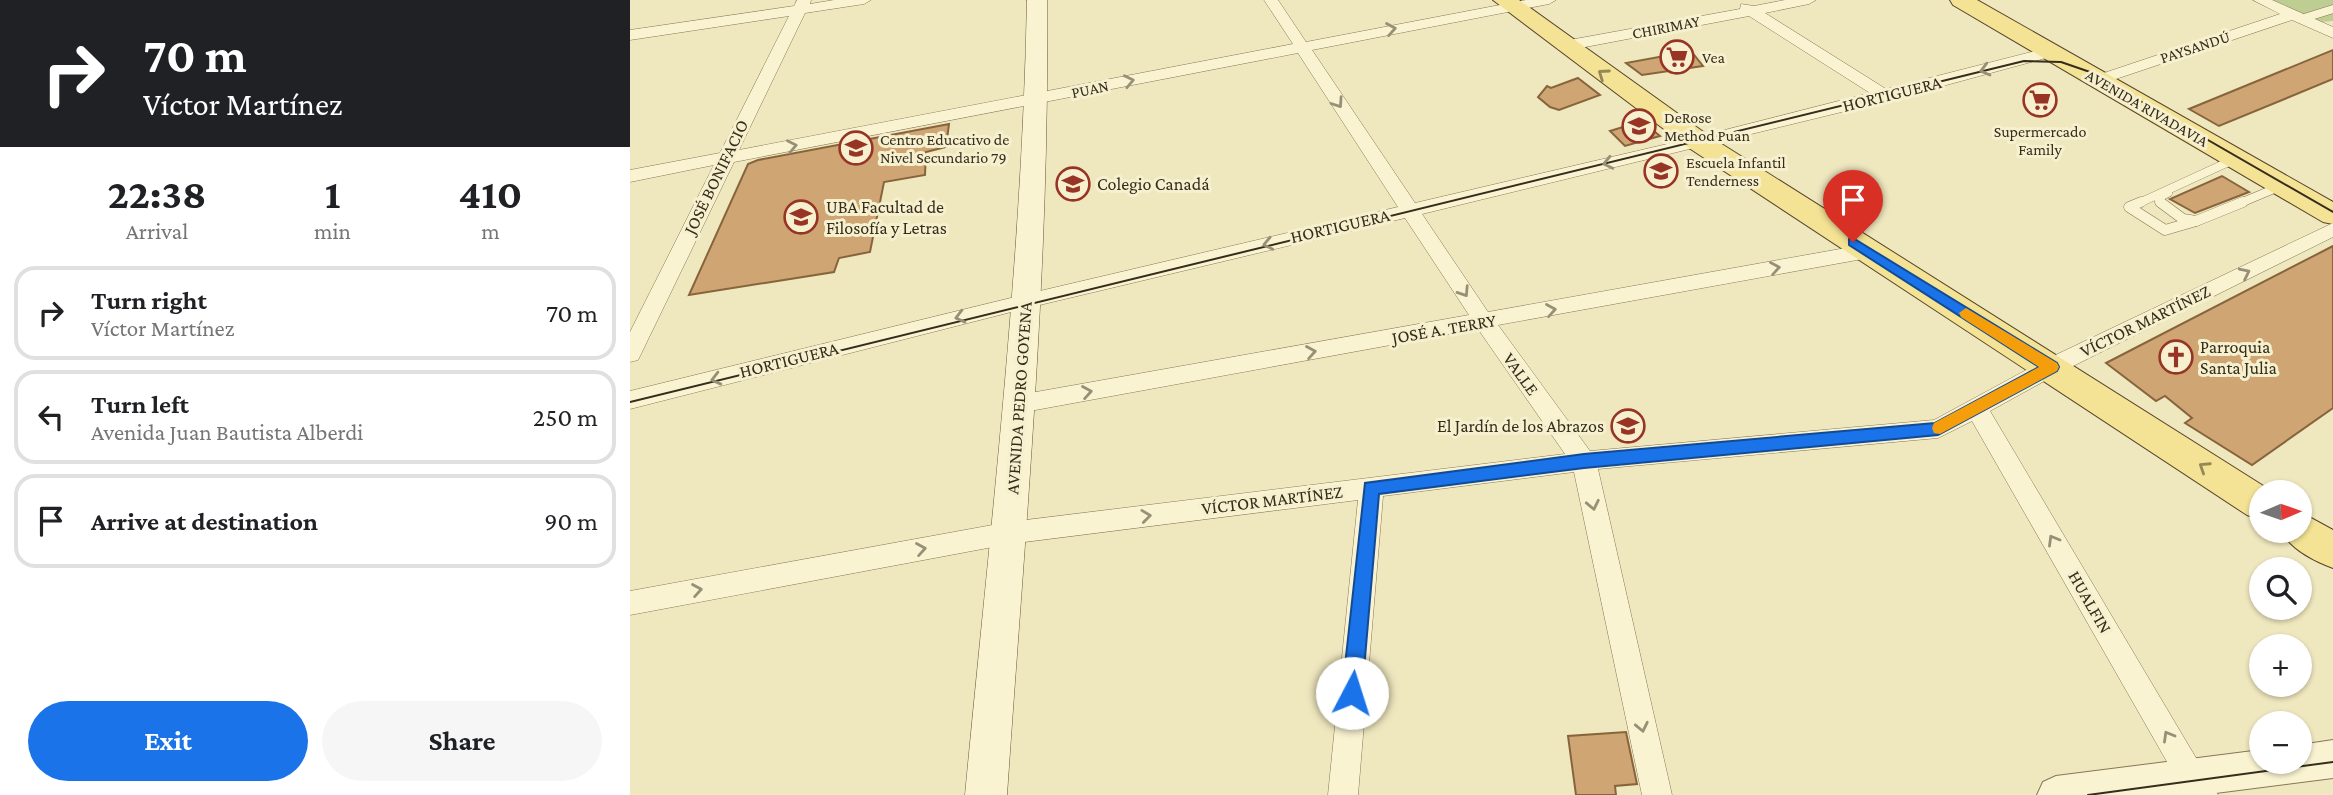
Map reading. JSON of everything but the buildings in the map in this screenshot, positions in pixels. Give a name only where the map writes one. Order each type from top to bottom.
[{"type":"main road","name":"AVENIDA PEDRO GOYENA","points":[[986,795],[1027,301],[1038,100],[1037,0]]},
{"type":"main road","name":"AVENIDA RIVADAVIA","points":[[1961,0],[2333,215]]},
{"type":"main road","points":[[1508,3],[1699,142],[2249,496]]},
{"type":"main road","points":[[2312,537],[2333,551]]},
{"type":"street","points":[[630,35],[802,5],[864,0]]},
{"type":"street","name":"VALLE","points":[[1271,0],[1484,322],[1584,461],[1657,795]]},
{"type":"street","name":"PUAN","points":[[630,176],[1038,100],[1508,3],[1549,0]]},
{"type":"street","points":[[1736,0],[1885,96]]},
{"type":"street","name":"CHIRIMAY","points":[[1564,46],[1809,0]]},
{"type":"street","points":[[2260,0],[2333,33]]},
{"type":"street","name":"JOSÉ BONIFACIO","points":[[630,355],[802,5]]},
{"type":"street","name":"PAYSANDÚ","points":[[2098,80],[2302,19]]},
{"type":"street","name":"HORTIGUERA","points":[[630,400],[1027,301],[1699,142],[2051,52]]},
{"type":"street","name":"VÍCTOR MARTÍNEZ","points":[[630,603],[1009,533],[1584,461],[1938,429],[1977,410],[2051,367],[2333,229]]},
{"type":"street","name":"JOSÉ A. TERRY","points":[[1019,404],[1868,251]]},
{"type":"street","name":"HUALFIN","points":[[1977,410],[2198,786]]},
{"type":"street","points":[[1343,795],[1371,488]]},
{"type":"street","points":[[2056,795],[2198,786],[2333,759]]},
{"type":"lane","points":[[2302,19],[2327,16],[2330,11]]},
{"type":"lane","points":[[2235,159],[2129,207],[2165,230],[2196,221],[2282,186]]},
{"type":"lane","points":[[2179,183],[2177,188],[2158,198],[2183,219],[2196,221]]},
{"type":"green space","points":[[2264,0],[2333,0],[2333,21],[2310,23]]},
{"type":"tram line","points":[[630,402],[2024,61],[2061,62],[2090,72],[2333,212]]},
{"type":"tram line","points":[[2088,795],[2333,762]]},
{"type":"slow traffic","points":[[1940,428],[2051,367],[1966,313]]},
{"type":"place","name":"Vea","points":[[1677,57]]},
{"type":"place","name":"Supermercado Family","points":[[2040,100]]},
{"type":"place","name":"DeRose Method Puan","points":[[1639,126]]},
{"type":"place","name":"Centro Educativo de Nivel Secundario 79","points":[[856,148]]},
{"type":"place","name":"Escuela Infantil Tenderness","points":[[1661,171]]},
{"type":"place","name":"Colegio Canadá","points":[[1073,184]]},
{"type":"place","name":"UBA Facultad de Filosofía y Letras","points":[[801,217]]},
{"type":"place","name":"Parroquia Santa Julia","points":[[2176,357]]},
{"type":"place","name":"El Jardín de los Abrazos","points":[[1628,426]]},
{"type":"route","points":[[1352,693],[1371,488],[1584,461],[1938,429],[1977,410],[2051,367],[1853,242]]}]
